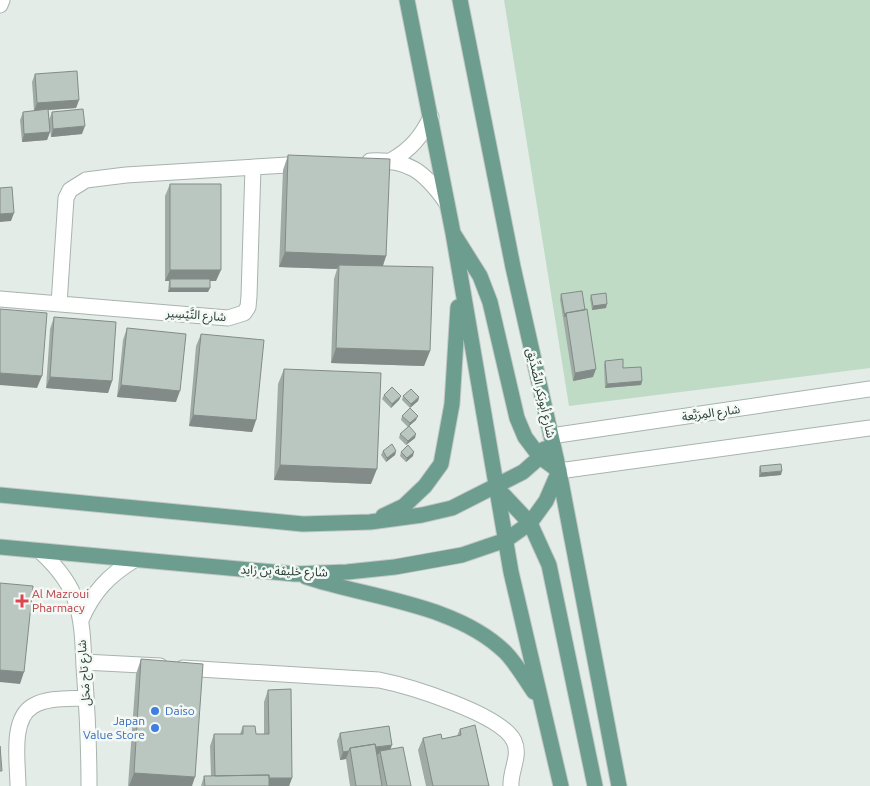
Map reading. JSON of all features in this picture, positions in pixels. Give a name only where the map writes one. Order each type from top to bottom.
[{"type":"main road","points":[[407,0],[452,233],[506,540],[540,702],[561,786]]},
{"type":"main road","name":"شارع أبوبَكر الصِّدِّيق","points":[[460,0],[513,267],[559,471],[619,786]]},
{"type":"main road","points":[[452,233],[483,284],[490,302],[517,418],[525,437],[540,457],[559,471]]},
{"type":"main road","points":[[370,522],[404,506],[425,486],[441,464],[452,404],[459,278]]},
{"type":"main road","points":[[0,495],[303,524],[370,522],[422,515],[452,508],[523,472],[540,457],[551,436]]},
{"type":"main road","name":"شارع خليفة بن زايد","points":[[0,547],[295,574],[347,572],[395,567],[462,555],[506,540],[530,523],[546,501],[559,471]]},
{"type":"main road","points":[[496,487],[530,523],[549,565],[595,786]]},
{"type":"main road","points":[[295,574],[335,587],[396,601],[455,620],[480,632],[505,652],[540,702]]},
{"type":"street","points":[[0,6],[2,0]]},
{"type":"street","points":[[352,162],[392,160],[409,150],[422,135],[430,117]]},
{"type":"street","points":[[392,160],[420,173],[432,183],[446,202]]},
{"type":"street","points":[[59,304],[65,203],[70,190],[78,183],[86,180],[126,175],[322,163]]},
{"type":"street","name":"شارع التَّيْسِير","points":[[0,299],[228,318],[244,313],[248,307],[249,296],[253,167]]},
{"type":"street","name":"شارع المِرَبَّعة","points":[[551,436],[870,389]]},
{"type":"street","points":[[559,471],[870,428]]},
{"type":"street","name":"شارع تاج مَحَل","points":[[41,552],[56,566],[67,582],[76,600],[81,620],[89,786]]},
{"type":"street","name":"شارع تاج مَحَل","points":[[81,620],[89,601],[101,584],[116,571],[134,560]]},
{"type":"street","points":[[84,662],[379,680],[411,687],[497,723],[513,740],[516,750],[511,786]]},
{"type":"street","points":[[18,786],[18,732],[26,712],[34,705],[45,702],[86,698]]},
{"type":"green space","points":[[504,0],[870,0],[870,368],[569,406]]},
{"type":"building","points":[[77,71],[79,100],[37,103],[35,74]]},
{"type":"building","points":[[48,109],[50,132],[24,134],[23,112]]},
{"type":"building","points":[[83,109],[85,126],[53,129],[52,112]]},
{"type":"building","points":[[288,155],[390,159],[386,256],[285,252]]},
{"type":"building","points":[[170,184],[221,184],[221,270],[170,270]]},
{"type":"building","points":[[12,187],[14,213],[0,214],[0,188]]},
{"type":"building","points":[[339,265],[433,267],[430,351],[336,348]]},
{"type":"building","points":[[170,279],[210,279],[210,288],[170,288]]},
{"type":"building","points":[[582,291],[585,310],[566,313],[565,317],[561,294]]},
{"type":"building","points":[[606,293],[607,304],[593,306],[591,295]]},
{"type":"building","points":[[0,309],[47,313],[42,376],[0,373]]},
{"type":"building","points":[[587,309],[596,369],[575,373],[566,313]]},
{"type":"building","points":[[54,317],[116,322],[112,381],[50,377]]},
{"type":"building","points":[[127,328],[186,334],[180,391],[121,385]]},
{"type":"building","points":[[201,334],[264,340],[256,420],[193,415]]},
{"type":"building","points":[[623,359],[623,368],[641,367],[642,381],[607,384],[605,361]]},
{"type":"building","points":[[284,369],[381,373],[377,469],[280,465]]},
{"type":"building","points":[[392,387],[401,396],[392,404],[384,395]]},
{"type":"building","points":[[411,389],[419,397],[411,404],[403,396]]},
{"type":"building","points":[[410,408],[418,416],[410,423],[402,416]]},
{"type":"building","points":[[409,426],[416,434],[408,441],[400,434]]},
{"type":"building","points":[[392,444],[396,451],[387,458],[383,451]]},
{"type":"building","points":[[408,445],[414,452],[407,458],[401,452]]},
{"type":"building","points":[[781,464],[782,471],[761,473],[760,466]]},
{"type":"building","points":[[0,583],[33,586],[24,672],[0,670]]},
{"type":"building","points":[[141,659],[203,664],[195,777],[134,773]]},
{"type":"building","points":[[291,689],[292,778],[269,778],[269,775],[215,776],[214,734],[243,734],[243,726],[255,726],[256,734],[269,734],[268,690]]},
{"type":"building","points":[[475,725],[489,786],[433,786],[423,738],[441,734],[442,739],[461,735],[460,729]]},
{"type":"building","points":[[389,726],[392,745],[376,747],[375,744],[350,748],[349,751],[343,752],[340,733]]},
{"type":"building","points":[[375,744],[382,786],[356,786],[350,748]]},
{"type":"building","points":[[0,746],[2,771],[0,771]]},
{"type":"building","points":[[403,747],[411,786],[387,786],[380,751]]},
{"type":"building","points":[[269,775],[269,786],[205,786],[204,776]]},
{"type":"place","name":"Al Mazroui Pharmacy","points":[[22,601]]},
{"type":"place","name":"Daiso","points":[[155,711]]},
{"type":"place","name":"Japan Value Store","points":[[155,728]]}]
